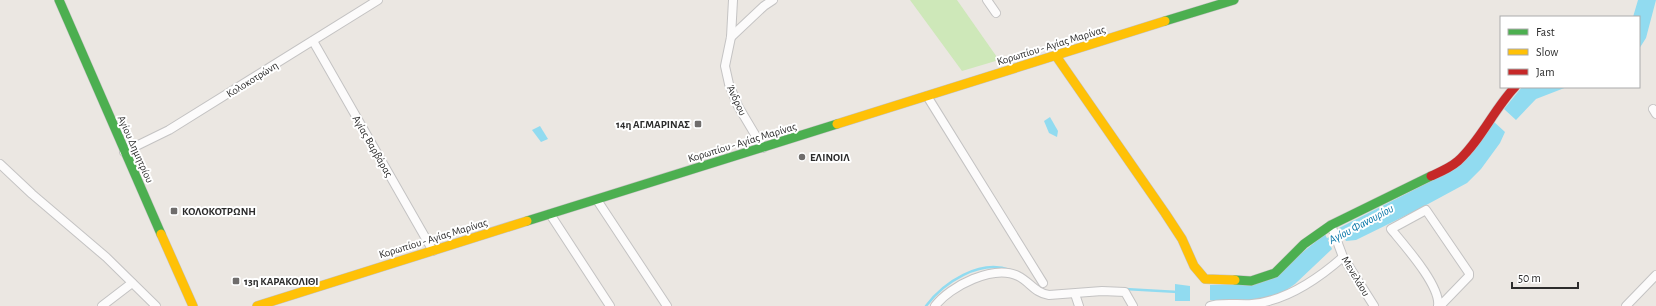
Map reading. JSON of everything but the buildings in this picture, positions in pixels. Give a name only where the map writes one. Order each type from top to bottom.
[{"type":"main road","name":"Αγίου Δημητρίου","points":[[59,0],[124,152],[193,306]]},
{"type":"main road","name":"Κορωπίου - Αγίας Μαρίνας","points":[[257,306],[1234,0]]},
{"type":"main road","points":[[1056,56],[1165,213],[1182,239],[1194,266],[1205,279],[1251,280],[1261,279],[1275,273],[1285,265],[1304,244],[1456,163],[1468,150],[1486,123],[1514,88]]},
{"type":"street","name":"Κολοκοτρώνη","points":[[124,152],[168,130],[378,0]]},
{"type":"street","name":"Άνδρου","points":[[733,0],[731,37],[725,66],[729,84],[738,106],[763,148]]},
{"type":"street","points":[[731,37],[764,6],[773,0]]},
{"type":"street","points":[[987,0],[996,13]]},
{"type":"street","name":"Αγίας Βαρβάρας","points":[[313,41],[433,251]]},
{"type":"street","points":[[927,96],[1043,283]]},
{"type":"street","points":[[0,164],[32,194],[106,257],[156,306]]},
{"type":"street","points":[[597,200],[667,306]]},
{"type":"street","points":[[1426,210],[1469,273],[1469,276],[1439,306],[1439,300],[1431,283],[1391,229],[1426,210]]},
{"type":"street","points":[[550,214],[610,306]]},
{"type":"street","name":"Μενελάου","points":[[1332,228],[1343,256],[1374,306]]},
{"type":"street","points":[[1210,305],[1251,304],[1274,300],[1293,292],[1330,268],[1343,256]]},
{"type":"street","points":[[935,306],[939,301],[966,282],[980,276],[996,272],[1012,273],[1019,276],[1041,294],[1075,294],[1102,291],[1125,292],[1133,306]]},
{"type":"street","points":[[1626,306],[1656,275]]},
{"type":"street","points":[[102,306],[132,283]]},
{"type":"street","points":[[1075,294],[1079,306]]},
{"type":"green space","points":[[910,0],[957,0],[999,60],[962,71]]},
{"type":"water","points":[[1638,0],[1656,0],[1646,38],[1640,47],[1640,16],[1633,16]]},
{"type":"water","points":[[1521,88],[1564,88],[1536,99],[1516,120],[1504,109]]},
{"type":"water","points":[[1050,117],[1058,131],[1057,137],[1049,133],[1044,121]]},
{"type":"water","points":[[1493,121],[1505,132],[1500,143],[1481,169],[1467,183],[1356,240],[1346,241],[1339,228],[1447,173]]},
{"type":"water","points":[[540,126],[548,139],[541,142],[532,130]]},
{"type":"water","points":[[1325,234],[1332,249],[1295,284],[1282,293],[1268,299],[1219,302],[1210,300],[1210,285],[1245,284],[1303,252]]},
{"type":"water","points":[[1175,284],[1190,286],[1190,301],[1175,301]]},
{"type":"waterway","name":"Αγίου Φανουρίου","points":[[1326,240],[1343,231]]},
{"type":"waterway","name":"Αγίου Φανουρίου","points":[[926,306],[942,289],[953,281],[975,270],[999,267],[1010,270]]},
{"type":"waterway","name":"Αγίου Φανουρίου","points":[[1125,289],[1178,292]]},
{"type":"traffic: fast","points":[[59,0],[161,234]]},
{"type":"traffic: fast","points":[[1165,21],[1234,0]]},
{"type":"traffic: fast","points":[[527,221],[837,124]]},
{"type":"traffic: fast","points":[[1235,280],[1251,281],[1275,273],[1304,244],[1331,225],[1431,176]]},
{"type":"traffic: slow","points":[[837,124],[1165,21]]},
{"type":"traffic: slow","points":[[1056,56],[1165,213],[1182,239],[1194,266],[1205,279],[1235,280]]},
{"type":"traffic: slow","points":[[257,306],[527,221]]},
{"type":"traffic: slow","points":[[161,234],[193,306]]},
{"type":"traffic: jam","points":[[1431,176],[1452,166],[1466,153],[1474,144],[1500,105],[1514,88]]},
{"type":"place","name":"14η ΑΓ.ΜΑΡΙΝΑΣ","points":[[698,124]]},
{"type":"place","name":"ΕΛΙΝΟΙΛ","points":[[802,157]]},
{"type":"place","name":"ΚΟΛΟΚΟΤΡΩΝΗ","points":[[174,211]]},
{"type":"place","name":"13η ΚΑΡΑΚΟΛΙΘΙ","points":[[236,281]]}]
